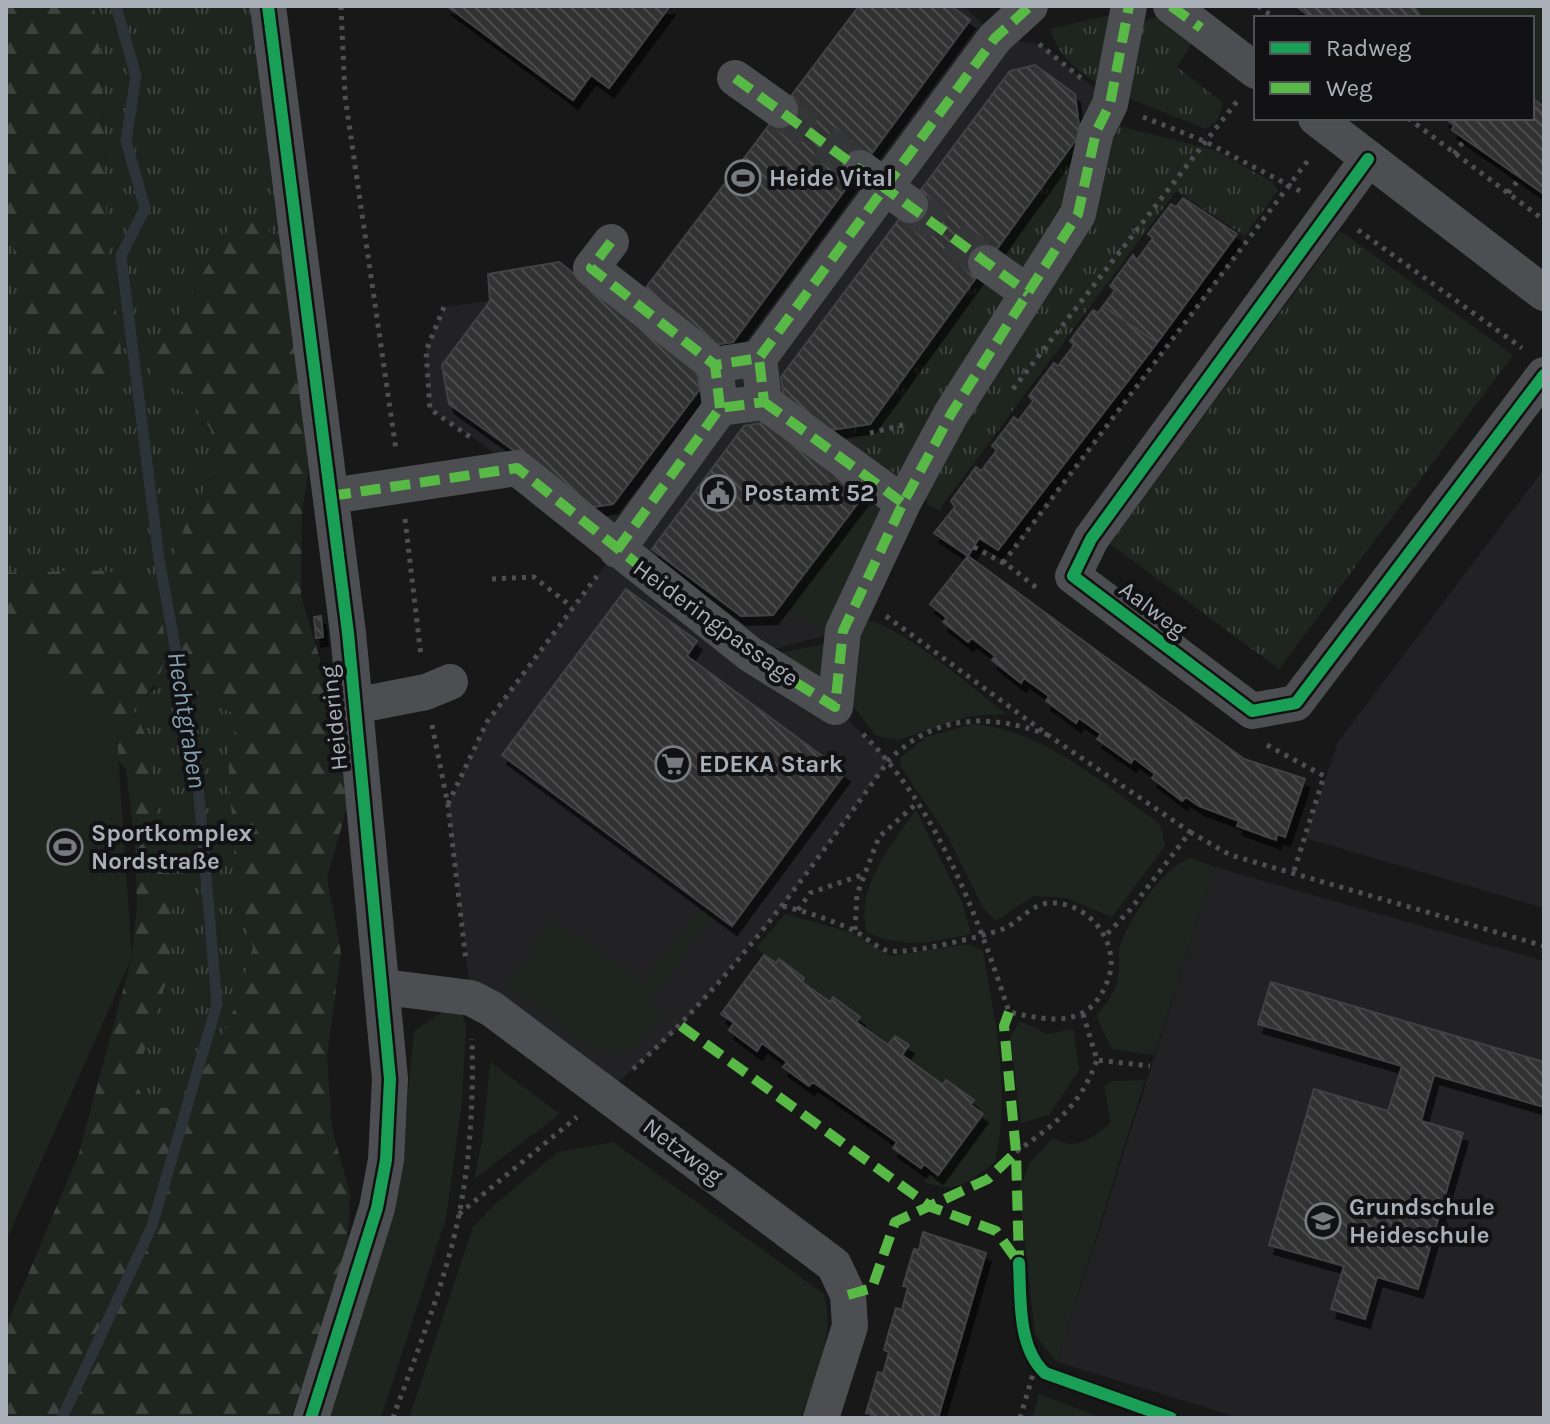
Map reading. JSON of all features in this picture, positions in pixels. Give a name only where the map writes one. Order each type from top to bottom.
[{"type":"street","name":"Heidering","points":[[268,6],[331,496],[384,987],[390,1079],[386,1160],[377,1208],[311,1418]]},
{"type":"street","points":[[764,402],[759,358],[995,38],[1030,6]]},
{"type":"street","name":"Heideringpassage","points":[[517,468],[750,654],[835,707],[843,631],[862,598],[903,503],[951,414],[1078,214],[1096,133],[1110,104],[1129,6]]},
{"type":"street","points":[[1171,6],[1201,28],[1252,80]]},
{"type":"street","points":[[735,78],[780,110]]},
{"type":"street","points":[[1323,124],[1544,293]]},
{"type":"street","name":"Aalweg","points":[[1368,159],[1091,539],[1073,576],[1252,711],[1296,703],[1544,375]]},
{"type":"street","points":[[611,242],[591,268],[715,365],[720,408],[764,402],[903,503]]},
{"type":"street","points":[[986,263],[1028,293]]},
{"type":"street","points":[[715,365],[759,358]]},
{"type":"street","name":"Heideringpassage","points":[[617,550],[720,408]]},
{"type":"street","points":[[331,496],[517,468]]},
{"type":"street","points":[[354,706],[438,687]]},
{"type":"street","name":"Netzweg","points":[[384,987],[471,998],[606,1093],[834,1265],[848,1295],[850,1326],[821,1418]]},
{"type":"path","points":[[341,6],[345,96],[402,485],[438,687],[448,805],[471,998],[474,1106],[459,1214],[449,1257],[393,1418]]},
{"type":"path","points":[[995,38],[1040,44],[1110,104]]},
{"type":"path","points":[[1007,398],[1252,80]]},
{"type":"path","points":[[1411,120],[1544,220]]},
{"type":"path","points":[[974,547],[1003,563],[1323,124]]},
{"type":"path","points":[[1454,154],[1465,139]]},
{"type":"path","points":[[1508,193],[1520,178]]},
{"type":"path","points":[[444,307],[426,351],[430,409],[517,468]]},
{"type":"path","points":[[824,444],[951,414]]},
{"type":"path","points":[[492,579],[534,577],[572,607]]},
{"type":"path","points":[[862,598],[1048,735],[1190,832],[1230,855],[1544,946]]},
{"type":"path","points":[[783,906],[855,931],[888,951],[938,945],[983,934],[1005,929],[1022,915],[1049,903],[1082,910],[1105,936],[1111,968],[1096,1004],[1083,1014],[1063,1020],[1009,1012],[983,934],[968,893],[901,774],[835,707]]},
{"type":"path","points":[[459,1214],[606,1093],[681,1026],[783,906],[889,760],[906,743],[959,723],[984,720],[1015,723],[1048,735]]},
{"type":"path","points":[[855,931],[857,894],[879,837],[916,804]]},
{"type":"path","points":[[1105,936],[1130,910],[1190,832]]},
{"type":"path","points":[[798,910],[810,893],[866,874]]},
{"type":"path","points":[[1016,1152],[1056,1123],[1085,1091],[1097,1060],[1083,1014]]},
{"type":"path","points":[[1097,1060],[1150,1066]]},
{"type":"path","points":[[1020,1418],[1038,1364]]},
{"type":"shaded area","points":[[859,6],[965,6],[995,38],[1040,44],[1113,103],[843,631],[752,655],[835,707],[889,760],[783,906],[681,1026],[606,1093],[471,998],[448,805],[487,722],[617,550],[517,468],[430,409],[426,351],[444,307],[489,301],[488,274],[559,262],[624,313]]},
{"type":"shaded area","points":[[1544,469],[1544,908],[1305,838],[1338,742]]},
{"type":"shaded area","name":"Grundschule Heideschule","points":[[1215,867],[1544,961],[1544,1418],[1240,1418],[1057,1362]]},
{"type":"green space","points":[[6,6],[94,6],[102,73],[107,240],[122,359],[104,386],[76,381],[31,337],[6,214]]},
{"type":"green space","points":[[94,6],[257,6],[288,268],[235,218],[181,312],[151,345],[150,373],[186,394],[211,430],[215,471],[190,513],[172,560],[220,708],[240,715],[228,758],[237,896],[253,947],[237,1002],[213,1058],[172,1107],[148,1109],[135,1081],[169,973],[149,743],[132,708],[156,688],[76,571],[31,575],[6,572],[6,214],[11,227],[107,240],[102,73]]},
{"type":"green space","points":[[1413,6],[1544,6],[1544,107],[1534,100],[1534,16],[1420,16]]},
{"type":"green space","points":[[1119,13],[1100,84],[1069,62],[1050,29]]},
{"type":"green space","points":[[1162,14],[1201,28],[1177,67],[1223,103],[1218,120],[1206,129],[1128,98],[1141,23]]},
{"type":"green space","points":[[1118,126],[1215,150],[1272,182],[1277,191],[1245,236],[1176,191],[939,510],[927,504],[925,489],[1096,178]]},
{"type":"green space","points":[[1080,134],[1073,205],[903,476],[877,464],[858,446],[849,428],[870,424]]},
{"type":"green space","points":[[235,218],[268,228],[288,268],[311,452],[302,514],[301,596],[343,736],[350,797],[327,878],[341,953],[327,1056],[332,1129],[350,1193],[347,1252],[291,1418],[70,1418],[69,1412],[67,1418],[6,1418],[6,1327],[79,1153],[132,957],[137,907],[135,844],[126,769],[95,734],[6,693],[6,572],[111,572],[130,577],[160,602],[165,648],[161,672],[155,684],[133,708],[149,743],[156,813],[173,890],[169,973],[135,1081],[148,1109],[172,1107],[213,1058],[237,1002],[253,947],[237,896],[228,758],[239,715],[220,708],[185,683],[169,587],[172,560],[190,513],[215,471],[211,430],[186,394],[150,373],[151,345],[181,312]]},
{"type":"green space","points":[[1340,231],[1513,355],[1279,669],[1110,544]]},
{"type":"green space","points":[[864,495],[887,499],[833,629],[818,628],[781,603]]},
{"type":"green space","points":[[865,620],[880,624],[917,645],[1006,714],[971,716],[898,740],[876,736],[845,695],[855,634]]},
{"type":"green space","name":"Sportkomplex Nordstraße","points":[[6,637],[117,737],[132,957],[6,1241]]},
{"type":"green space","points":[[829,643],[828,689],[775,654]]},
{"type":"green space","points":[[972,724],[998,728],[1048,748],[1072,761],[1160,824],[1165,846],[1112,917],[1066,898],[1033,896],[996,921],[983,908],[948,837],[901,767],[900,758],[926,737]]},
{"type":"green space","points":[[916,810],[962,902],[971,934],[931,942],[906,943],[867,932],[864,916],[871,883],[887,851]]},
{"type":"green space","points":[[1191,858],[1215,867],[1154,1055],[1112,1049],[1096,1016],[1116,985],[1121,942],[1133,918],[1159,882],[1180,863]]},
{"type":"green space","points":[[703,904],[716,913],[650,1002],[665,1014],[639,1044],[615,1056],[588,1045],[506,984],[552,918],[644,983]]},
{"type":"green space","points":[[785,914],[853,933],[890,956],[968,944],[983,951],[1000,1056],[1002,1109],[995,1162],[962,1184],[946,1187],[924,1182],[982,1113],[971,1105],[973,1100],[947,1080],[943,1085],[902,1055],[908,1045],[896,1036],[888,1045],[856,1022],[860,1017],[833,998],[830,1002],[802,982],[804,978],[780,959],[776,963],[756,948]]},
{"type":"green space","points":[[444,1011],[462,1014],[466,1025],[462,1102],[446,1218],[381,1418],[330,1418],[399,1188],[414,1031]]},
{"type":"green space","points":[[1020,1021],[1047,1034],[1073,1029],[1079,1070],[1049,1115],[1021,1123],[1010,1037]]},
{"type":"green space","points":[[490,1062],[560,1114],[474,1179],[483,1136]]},
{"type":"green space","points":[[1145,1080],[1057,1362],[1035,1335],[1019,1189],[1030,1163],[1053,1138],[1069,1144],[1077,1143],[1111,1123],[1104,1086],[1112,1081]]},
{"type":"green space","points":[[613,1142],[824,1294],[827,1310],[825,1342],[801,1418],[409,1418],[473,1227],[492,1207],[558,1152]]},
{"type":"green space","points":[[1039,1394],[1102,1418],[1032,1418]]},
{"type":"building","points":[[447,6],[670,6],[609,88],[591,75],[573,100]]},
{"type":"building","points":[[859,6],[951,6],[970,20],[733,342],[713,345],[643,292]]},
{"type":"building","points":[[1296,6],[1413,6],[1420,16],[1309,16]]},
{"type":"building","points":[[1035,65],[1075,94],[1080,134],[870,424],[831,430],[784,398],[781,377],[1010,71]]},
{"type":"building","points":[[1534,100],[1544,107],[1544,194],[1452,130],[1454,125],[1448,120],[1534,120]]},
{"type":"building","points":[[1183,198],[1237,234],[1157,343],[1103,306],[1115,290],[1110,286],[1133,255],[1137,260],[1153,238],[1148,234],[1171,204],[1176,207]]},
{"type":"building","points":[[559,262],[696,369],[700,389],[613,504],[593,507],[449,404],[442,365],[490,301],[488,274]]},
{"type":"building","points":[[1103,306],[1157,343],[998,550],[979,538],[968,556],[934,533],[955,507],[951,501],[976,467],[981,471],[997,450],[992,446],[1014,417],[1018,421],[1033,401],[1029,396],[1054,363],[1058,366],[1074,345],[1070,341],[1093,310],[1098,313]]},
{"type":"building","points":[[767,422],[864,495],[773,615],[741,616],[652,549],[744,426]]},
{"type":"building","points":[[968,556],[1244,759],[1305,779],[1285,837],[1277,834],[1276,840],[1237,826],[1239,821],[1199,806],[1186,797],[1182,801],[1152,778],[1155,774],[1134,758],[1131,763],[1097,739],[1101,734],[1079,718],[1076,723],[1046,701],[1049,696],[1024,678],[1021,683],[992,660],[995,656],[972,638],[968,642],[943,622],[947,618],[930,604]]},
{"type":"building","name":"EDEKA Stark","points":[[626,589],[697,641],[687,656],[845,773],[732,926],[502,755]]},
{"type":"building","points":[[321,616],[323,637],[316,638],[314,617]]},
{"type":"building","points":[[764,955],[776,963],[779,959],[804,978],[802,982],[830,1002],[833,997],[860,1017],[856,1022],[888,1045],[895,1036],[909,1045],[902,1055],[943,1085],[946,1080],[974,1100],[971,1105],[983,1114],[938,1175],[924,1164],[921,1168],[893,1148],[897,1142],[813,1082],[809,1086],[783,1067],[787,1062],[762,1043],[757,1051],[729,1030],[734,1023],[721,1014]]},
{"type":"building","points":[[1271,982],[1544,1062],[1544,1107],[1434,1075],[1421,1121],[1463,1133],[1418,1289],[1377,1277],[1365,1319],[1331,1309],[1344,1266],[1269,1245],[1314,1089],[1388,1111],[1402,1066],[1258,1024]]},
{"type":"building","points":[[923,1232],[986,1253],[938,1418],[871,1418],[872,1414],[866,1413],[878,1372],[883,1374],[889,1352],[884,1350],[888,1335],[896,1308],[902,1310],[908,1287],[903,1286],[914,1249],[919,1250]]},
{"type":"waterway","name":"Hechtgraben","points":[[62,1418],[152,1226],[217,1004],[196,762],[159,559],[121,256],[145,208],[126,141],[136,76],[116,6]]},
{"type":"tunnel","points":[[780,110],[860,168]]},
{"type":"tunnel","points":[[910,205],[986,263]]},
{"type":"marked path","points":[[720,408],[715,365],[759,358],[995,38],[1030,6]]},
{"type":"marked path","points":[[331,496],[517,468],[750,654],[835,707],[843,631],[903,503],[951,414],[1078,214],[1096,132],[1110,104],[1129,6]]},
{"type":"marked path","points":[[1171,6],[1201,28]]},
{"type":"marked path","points":[[735,78],[1028,293]]},
{"type":"marked path","points":[[611,242],[591,268],[715,365]]},
{"type":"marked path","points":[[617,550],[720,408],[764,402],[759,358]]},
{"type":"marked path","points":[[764,402],[903,503]]},
{"type":"marked path","points":[[1009,1012],[1004,1026],[1016,1152],[1019,1263]]},
{"type":"marked path","points":[[681,1026],[931,1207],[996,1231],[1019,1263]]},
{"type":"marked path","points":[[848,1295],[872,1288],[895,1222],[988,1179],[1016,1152]]},
{"type":"cycle path","points":[[268,6],[348,633],[390,1079],[386,1160],[377,1208],[311,1418]]},
{"type":"cycle path","points":[[1368,159],[1091,539],[1073,576],[1252,711],[1296,703],[1544,375]]},
{"type":"cycle path","points":[[1019,1263],[1025,1336],[1029,1350],[1045,1373],[1171,1418]]},
{"type":"place","name":"Heide Vital","points":[[743,178]]},
{"type":"place","name":"Postamt 52","points":[[718,493]]},
{"type":"place","name":"EDEKA Stark","points":[[673,764]]},
{"type":"place","name":"Sportkomplex Nordstraße","points":[[65,847]]},
{"type":"place","name":"Grundschule Heideschule","points":[[1323,1221]]}]
